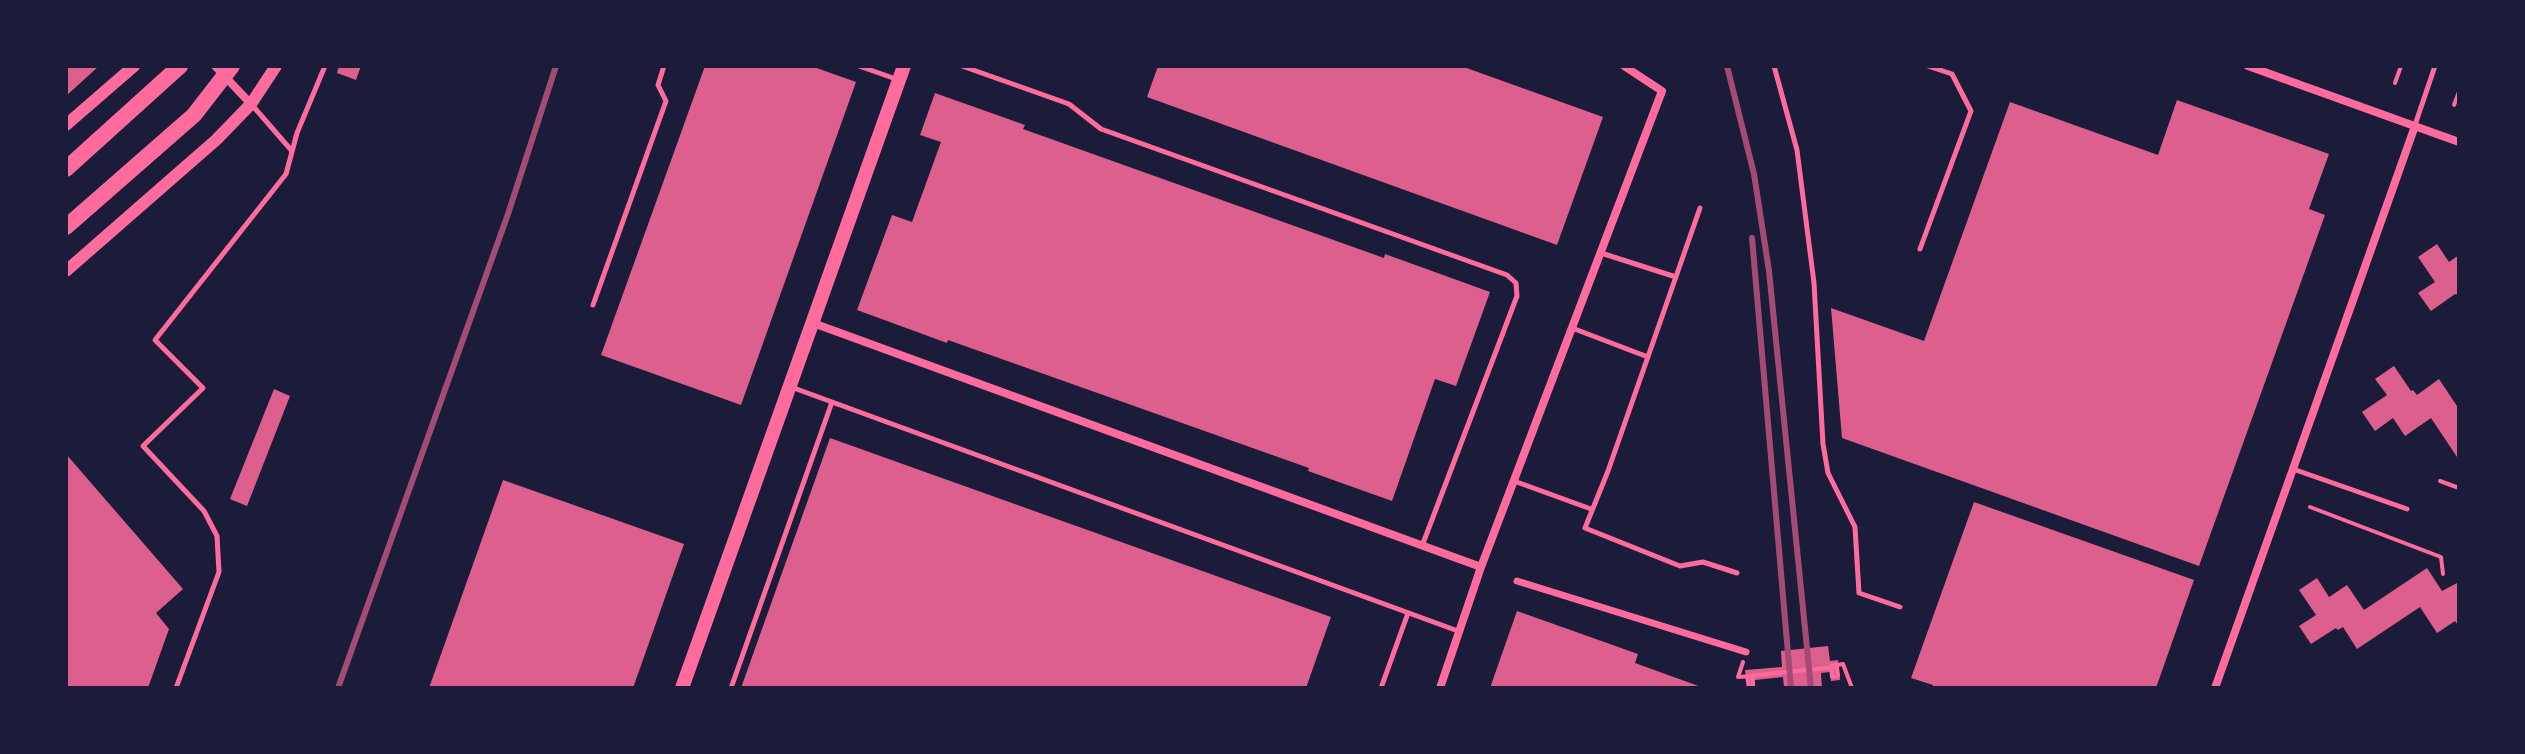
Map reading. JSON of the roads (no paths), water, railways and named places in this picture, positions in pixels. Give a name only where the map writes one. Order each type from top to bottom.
[{"type":"highway","points":[[66,169],[180,66]]},
{"type":"highway","points":[[66,227],[194,115],[224,70]]},
{"type":"main road","points":[[682,688],[901,73]]},
{"type":"street","points":[[66,125],[134,66]]},
{"type":"street","points":[[66,271],[216,140],[251,104],[276,66]]},
{"type":"street","points":[[1440,688],[1481,567],[1662,91],[1624,66]]},
{"type":"street","points":[[2248,66],[2459,142]]},
{"type":"street","points":[[224,70],[251,104]]},
{"type":"street","points":[[2215,688],[2415,126]]},
{"type":"street","points":[[813,323],[1481,567]]},
{"type":"street","points":[[1517,581],[1746,652]]},
{"type":"lane","points":[[176,688],[219,572],[217,536],[204,511],[143,446],[203,388],[155,340],[286,174],[325,66]]},
{"type":"lane","points":[[593,305],[666,101],[658,85],[664,66]]},
{"type":"lane","points":[[859,66],[901,73]]},
{"type":"lane","points":[[962,66],[1069,104],[1101,129],[1507,275],[1516,283],[1517,296],[1422,546]]},
{"type":"lane","points":[[1774,66],[1799,165],[1814,283],[1823,444],[1828,473],[1855,527],[1859,593],[1900,607]]},
{"type":"lane","points":[[1920,249],[1971,111],[1952,74],[1928,66]]},
{"type":"lane","points":[[2415,126],[2435,66]]},
{"type":"lane","points":[[251,104],[292,151]]},
{"type":"lane","points":[[1700,208],[1585,528],[1680,566],[1703,562],[1737,573]]},
{"type":"lane","points":[[1601,253],[1676,277]]},
{"type":"lane","points":[[1572,328],[1648,357]]},
{"type":"lane","points":[[790,387],[1459,631]]},
{"type":"lane","points":[[731,688],[832,402]]},
{"type":"lane","points":[[2293,469],[2407,509]]},
{"type":"lane","points":[[1514,481],[1591,509]]},
{"type":"lane","points":[[1381,688],[1408,613]]},
{"type":"railway","points":[[338,688],[508,214],[556,66]]},
{"type":"railway","points":[[1727,66],[1754,174],[1769,271],[1811,688]]},
{"type":"railway","points":[[1752,238],[1791,688]]}]
